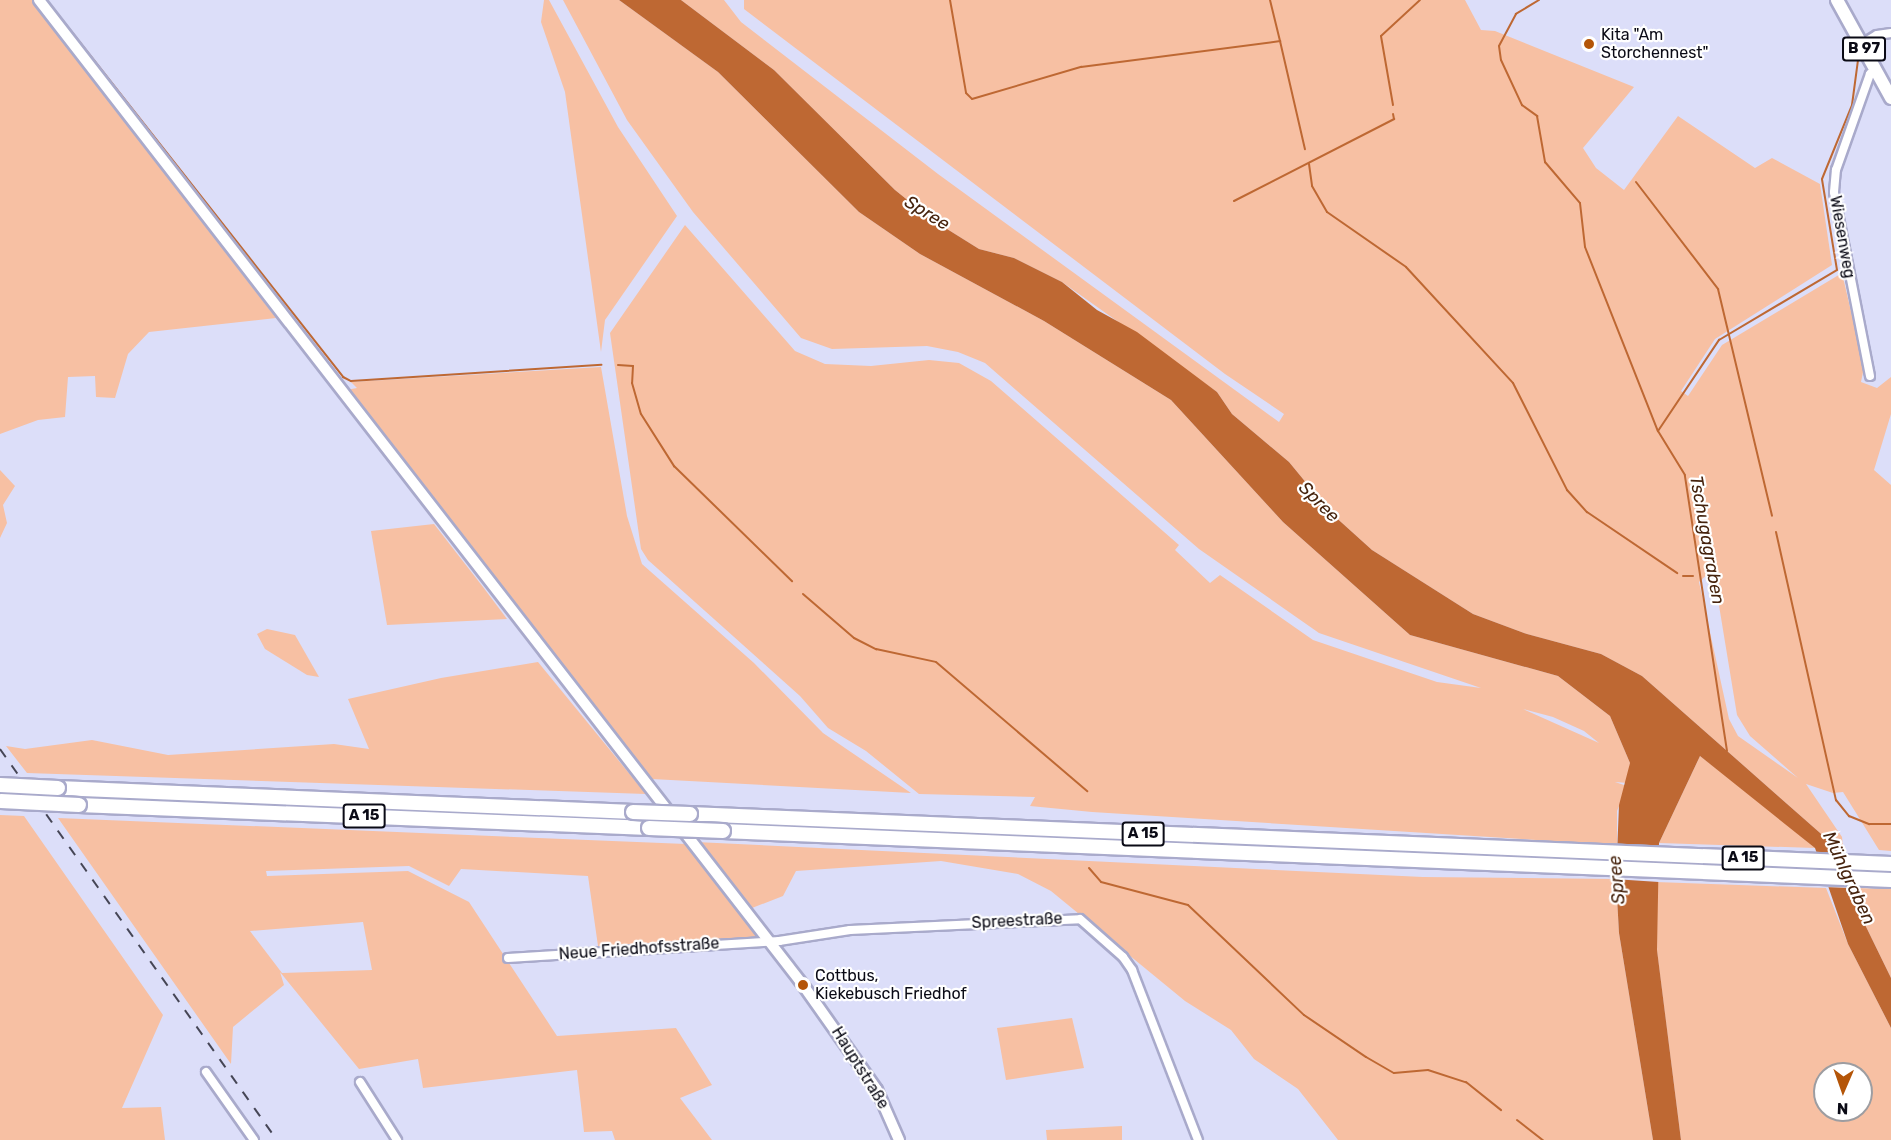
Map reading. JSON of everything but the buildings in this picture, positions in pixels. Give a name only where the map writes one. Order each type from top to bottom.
[{"type":"highway","name":"A 15","points":[[0,785],[1891,864]]},
{"type":"highway","name":"A 15","points":[[0,801],[1887,880]]},
{"type":"main road","name":"B 97","points":[[1837,0],[1891,98]]},
{"type":"street","name":"Hauptstraße","points":[[39,0],[770,941],[853,1052],[887,1108],[900,1140]]},
{"type":"street","points":[[1862,44],[1877,34],[1891,33]]},
{"type":"street","name":"Wiesenweg","points":[[1870,376],[1834,192],[1836,170],[1870,74],[1876,70]]},
{"type":"street","name":"Spreestraße","points":[[770,941],[850,930],[1080,919],[1123,957],[1132,970],[1198,1140]]},
{"type":"street","name":"Neue Friedhofsstraße","points":[[508,958],[770,941]]},
{"type":"street","points":[[206,1072],[254,1140]]},
{"type":"street","points":[[360,1082],[397,1140]]},
{"type":"shaded area","points":[[0,0],[32,0],[276,318],[149,332],[128,354],[115,398],[96,397],[95,376],[68,377],[65,417],[38,420],[0,434]]},
{"type":"shaded area","points":[[544,0],[549,0],[618,127],[677,216],[605,320],[601,352],[565,92],[541,22]]},
{"type":"shaded area","points":[[563,0],[619,0],[718,72],[859,212],[920,254],[1044,321],[1171,400],[1283,522],[1410,635],[1558,676],[1610,716],[1630,763],[1628,783],[1615,782],[1627,786],[1617,811],[1617,845],[1092,812],[1030,806],[1035,797],[919,794],[866,751],[828,728],[800,696],[648,560],[641,549],[610,333],[685,225],[795,351],[825,364],[871,366],[929,360],[959,363],[991,381],[1179,545],[1175,550],[1210,583],[1220,575],[1313,640],[1437,682],[1481,688],[1319,633],[1199,549],[985,363],[958,352],[927,346],[832,349],[801,338],[693,212],[627,120]],"holes":[[[1523,709],[1553,717],[1584,731],[1599,743]]]},
{"type":"shaded area","points":[[681,0],[724,0],[741,22],[938,174],[1279,422],[1284,414],[1225,374],[744,9],[744,0],[1465,0],[1481,30],[1495,31],[1634,87],[1583,148],[1596,168],[1624,190],[1678,116],[1755,168],[1772,158],[1820,184],[1832,265],[1715,339],[1681,391],[1688,396],[1722,345],[1842,273],[1864,367],[1861,382],[1877,388],[1891,377],[1891,414],[1874,470],[1891,485],[1891,851],[1879,850],[1843,792],[1833,793],[1806,784],[1842,837],[1843,847],[1836,847],[1642,676],[1601,654],[1527,634],[1473,614],[1372,550],[1331,513],[1289,462],[1232,414],[1217,392],[1062,282],[1014,258],[979,249],[931,219],[895,190],[774,70]],"holes":[[[1713,569],[1737,715],[1750,736],[1798,778],[1738,736],[1729,719],[1699,582]]]},
{"type":"shaded area","points":[[601,367],[627,516],[642,564],[754,663],[823,733],[911,793],[652,779],[346,390],[357,388],[351,382]]},
{"type":"shaded area","points":[[0,470],[15,486],[3,505],[7,523],[0,538]]},
{"type":"shaded area","points":[[434,524],[507,619],[387,625],[371,531]]},
{"type":"shaded area","points":[[267,629],[295,635],[319,677],[307,675],[265,649],[257,634]]},
{"type":"shaded area","points":[[538,662],[646,794],[27,773],[6,746],[25,749],[92,740],[168,755],[334,744],[369,749],[348,699],[441,678]]},
{"type":"shaded area","points":[[1700,756],[1748,792],[1815,848],[1659,843]]},
{"type":"shaded area","points":[[0,815],[24,816],[163,1015],[122,1108],[161,1107],[165,1140],[0,1140]]},
{"type":"shaded area","points":[[58,818],[686,844],[761,938],[598,946],[588,876],[461,869],[449,886],[409,866],[266,871],[267,876],[408,871],[469,902],[557,1036],[676,1028],[712,1085],[680,1098],[712,1140],[615,1140],[612,1131],[584,1132],[577,1070],[423,1088],[418,1059],[359,1069],[280,972],[284,985],[233,1027],[231,1064]],"holes":[[[363,922],[372,970],[282,973],[250,931]]]},
{"type":"shaded area","points":[[696,842],[1423,877],[1616,879],[1619,933],[1653,1140],[1338,1140],[1298,1089],[1254,1059],[1231,1030],[1185,1001],[1051,891],[1018,874],[941,861],[796,871],[783,896],[752,908]]},
{"type":"shaded area","points":[[1656,882],[1826,888],[1848,944],[1891,1028],[1891,1140],[1681,1140],[1657,951]]},
{"type":"shaded area","points":[[1855,888],[1891,889],[1891,978],[1852,898],[1857,896]]},
{"type":"shaded area","points":[[1072,1018],[1084,1068],[1006,1080],[997,1028]]},
{"type":"shaded area","points":[[1122,1126],[1122,1140],[1047,1140],[1046,1130]]},
{"type":"water","name":"Spree","points":[[619,0],[681,0],[774,70],[895,190],[931,219],[979,249],[1014,258],[1062,282],[1097,310],[1137,332],[1217,392],[1232,414],[1289,462],[1331,513],[1372,550],[1473,614],[1527,634],[1601,654],[1642,676],[1836,847],[1852,898],[1891,978],[1891,1028],[1848,944],[1815,848],[1700,756],[1659,843],[1657,950],[1681,1140],[1653,1140],[1619,933],[1616,879],[1619,805],[1630,763],[1610,716],[1558,676],[1410,635],[1283,522],[1171,400],[1044,321],[920,254],[859,212],[718,72]]},
{"type":"pier","points":[[1614,845],[1662,847],[1659,882],[1613,879]]},
{"type":"pier","points":[[1814,853],[1841,854],[1851,888],[1823,887]]},
{"type":"waterway","points":[[950,0],[966,93],[972,99],[1081,67],[1280,41],[1305,149]]},
{"type":"waterway","points":[[1270,0],[1280,41]]},
{"type":"waterway","points":[[1393,105],[1381,36],[1420,0]]},
{"type":"waterway","points":[[1539,0],[1516,14],[1499,46],[1501,60],[1522,105],[1537,116],[1545,162],[1580,203],[1585,247],[1658,431]]},
{"type":"waterway","points":[[49,3],[343,377],[351,381],[601,365]]},
{"type":"waterway","name":"Tschugagraben","points":[[1727,751],[1685,475],[1658,431],[1719,340],[1837,270],[1822,179],[1852,105],[1858,60]]},
{"type":"waterway","points":[[1234,201],[1394,119],[1393,114]]},
{"type":"waterway","points":[[1309,164],[1312,186],[1327,212],[1406,267],[1513,383],[1567,490],[1587,512],[1677,573]]},
{"type":"waterway","name":"Tschugagraben","points":[[1636,182],[1718,289],[1772,516]]},
{"type":"waterway","points":[[618,365],[633,366],[632,383],[641,414],[674,466],[792,581]]},
{"type":"waterway","points":[[1776,532],[1836,800],[1849,816],[1869,824],[1891,824]]},
{"type":"waterway","points":[[1683,576],[1693,576]]},
{"type":"waterway","points":[[803,594],[854,638],[876,649],[936,662],[1087,791]]},
{"type":"waterway","points":[[1089,868],[1101,882],[1188,905],[1304,1015],[1366,1057],[1394,1073],[1428,1070],[1466,1082],[1501,1110]]},
{"type":"waterway","points":[[1517,1120],[1543,1140]]},
{"type":"railway","points":[[0,749],[277,1140]]},
{"type":"place","name":"Kita \"Am Storchennest\"","points":[[1589,44]]},
{"type":"place","name":"Cottbus, Kiekebusch Friedhof","points":[[803,985]]},
{"type":"water label","name":"Mühlgraben","points":[[1849,878]]}]
